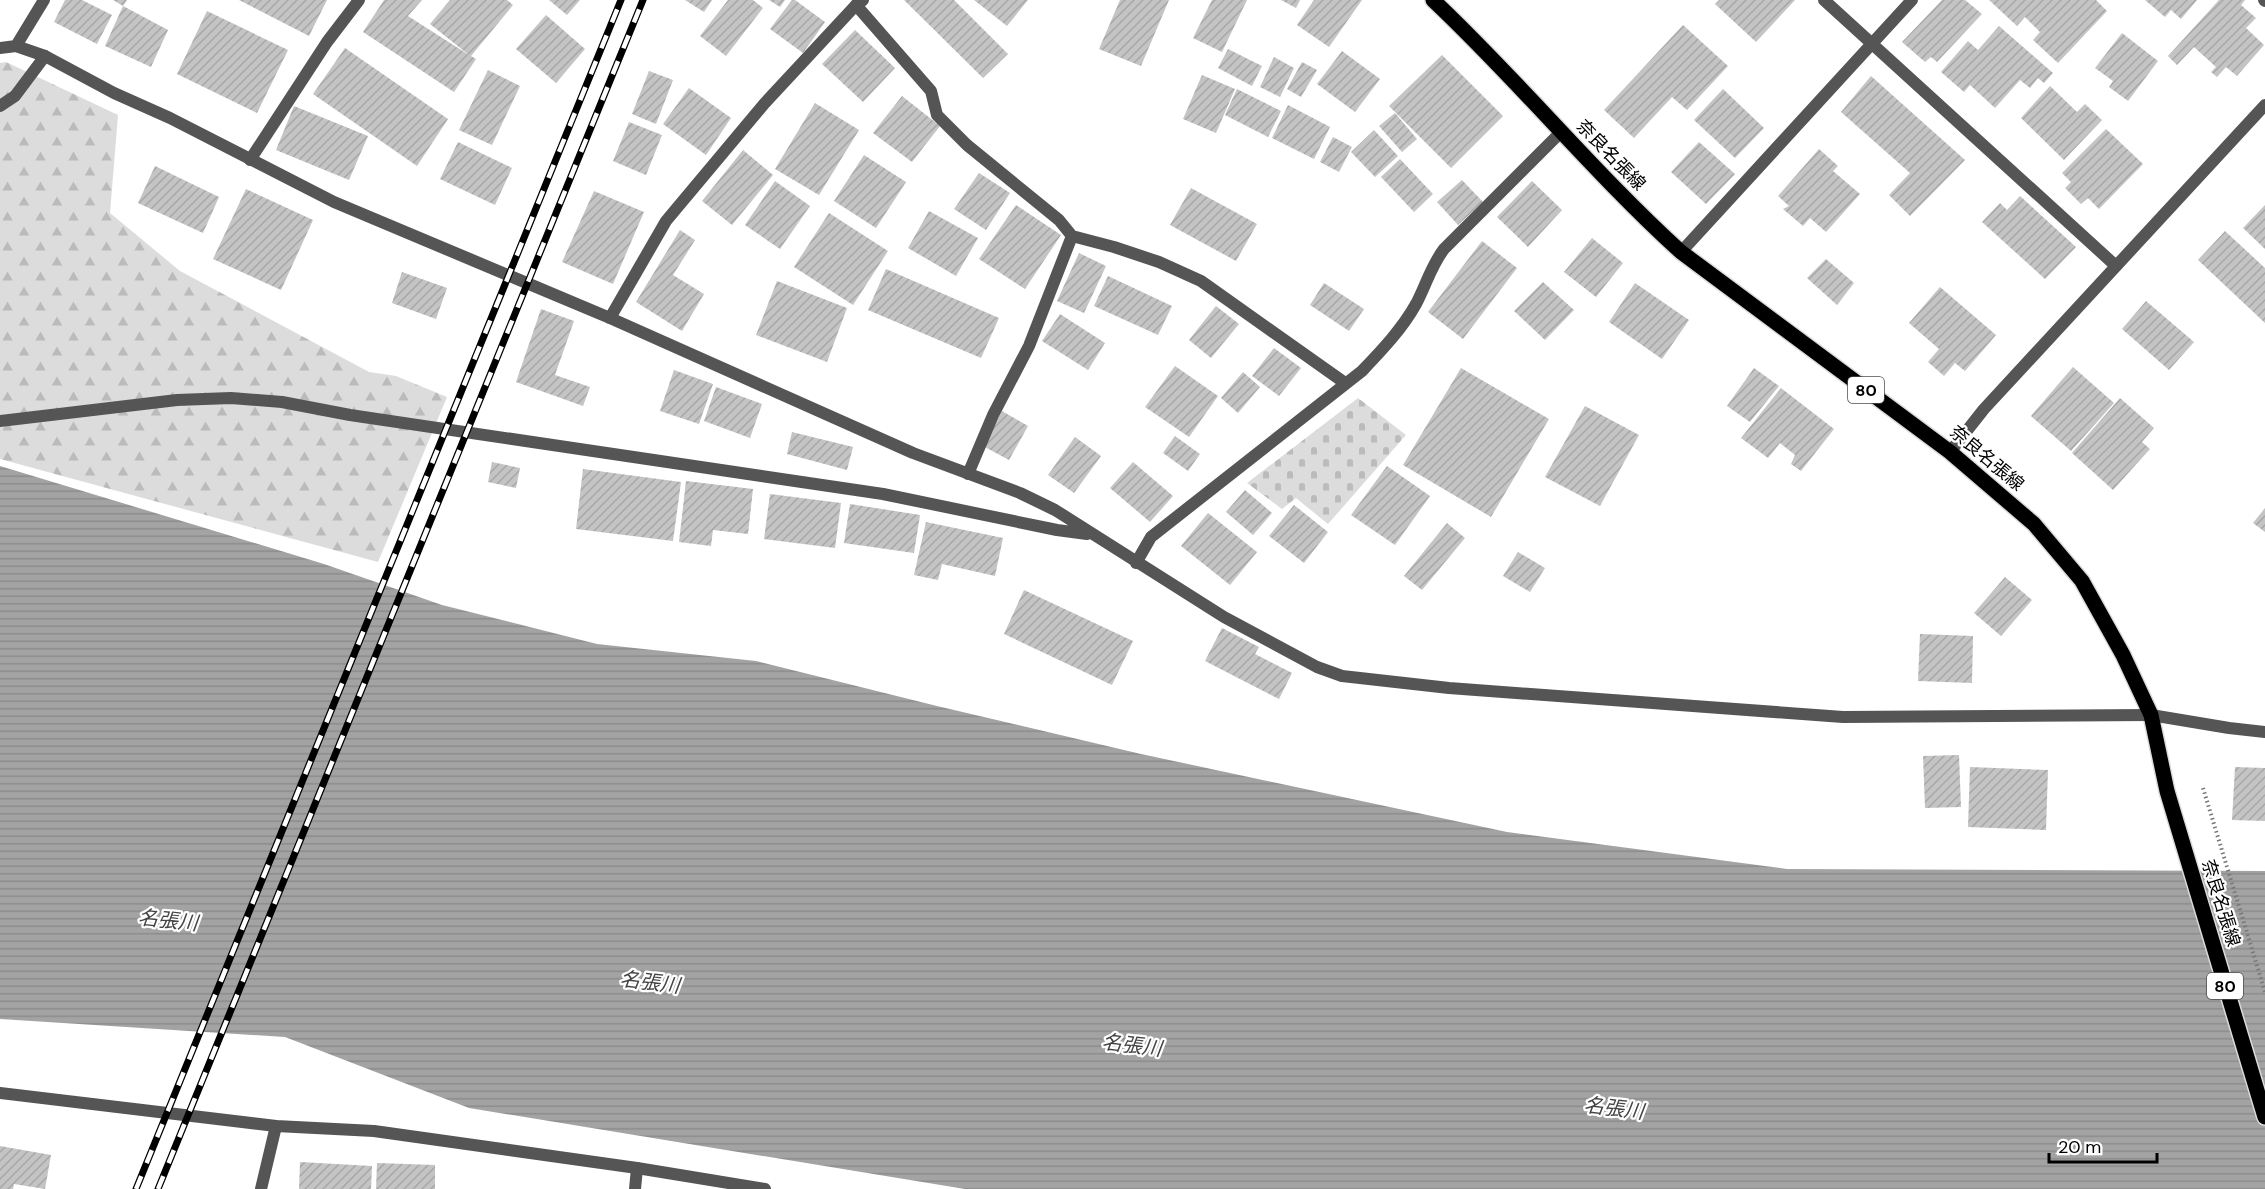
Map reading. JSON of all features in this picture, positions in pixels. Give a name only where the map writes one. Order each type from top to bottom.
[{"type":"main road","name":"奈良名張線","points":[[1433,0],[1470,35],[1657,230],[1682,252],[1950,452],[2034,524],[2082,581],[2123,655],[2151,715],[2167,791],[2265,1117]]},
{"type":"street","points":[[16,46],[44,0]]},
{"type":"street","points":[[250,160],[327,42],[359,0]]},
{"type":"street","points":[[1824,0],[1873,42],[2116,266]]},
{"type":"street","points":[[1682,252],[1912,0]]},
{"type":"street","points":[[610,318],[666,221],[764,104],[859,2],[931,91],[937,115],[967,145],[1059,220],[1072,236],[1159,262],[1201,281],[1345,383]]},
{"type":"street","points":[[0,48],[16,46],[45,56],[334,202],[610,318],[913,453],[1020,493],[1054,510],[1224,617],[1317,667],[1342,676],[1449,688],[1843,717],[2151,715],[2265,732]]},
{"type":"street","points":[[0,106],[15,96],[45,56]]},
{"type":"street","points":[[1950,452],[1984,409],[2265,105]]},
{"type":"street","points":[[1136,563],[1151,537],[1362,371],[1402,325],[1416,304],[1433,263],[1444,249],[1561,132]]},
{"type":"street","points":[[968,474],[993,415],[1029,346],[1072,236]]},
{"type":"street","points":[[0,421],[177,400],[231,398],[282,402],[350,415],[883,494],[1092,535]]},
{"type":"street","points":[[0,1094],[276,1126],[374,1131],[637,1168],[765,1189]]},
{"type":"street","points":[[261,1189],[276,1126]]},
{"type":"street","points":[[635,1189],[637,1168]]},
{"type":"path","points":[[2203,788],[2265,992]]},
{"type":"green space","points":[[6,62],[118,115],[110,213],[180,271],[369,372],[396,376],[447,397],[378,562],[0,459],[0,63]]},
{"type":"green space","points":[[1358,398],[1406,435],[1328,524],[1296,498],[1282,509],[1247,483]]},
{"type":"water","name":"名張川","points":[[0,466],[324,564],[442,605],[597,644],[756,661],[1141,754],[1507,832],[1787,869],[2265,871],[2265,1189],[965,1189],[469,1108],[285,1037],[0,1019]]},
{"type":"building","points":[[65,0],[82,0],[112,15],[97,44],[54,22]]},
{"type":"building","points":[[113,0],[127,0],[123,6]]},
{"type":"building","points":[[239,0],[327,0],[309,36]]},
{"type":"building","points":[[384,0],[422,0],[408,16],[469,55],[430,24],[450,0],[507,0],[513,5],[471,56],[476,59],[454,92],[363,32]]},
{"type":"building","points":[[549,0],[580,0],[567,15]]},
{"type":"building","points":[[685,0],[712,0],[704,12]]},
{"type":"building","points":[[728,0],[753,0],[763,8],[726,56],[700,36]]},
{"type":"building","points":[[769,0],[785,0],[780,7]]},
{"type":"building","points":[[792,0],[825,22],[803,53],[770,29]]},
{"type":"building","points":[[904,0],[954,0],[1008,54],[983,78]]},
{"type":"building","points":[[974,0],[1028,0],[1007,26]]},
{"type":"building","points":[[1120,0],[1169,0],[1141,66],[1099,49]]},
{"type":"building","points":[[1212,0],[1247,0],[1222,52],[1193,38]]},
{"type":"building","points":[[1281,0],[1300,0],[1296,8]]},
{"type":"building","points":[[1314,0],[1362,0],[1329,47],[1297,25]]},
{"type":"building","points":[[1719,0],[1795,0],[1756,42],[1715,4]]},
{"type":"building","points":[[1942,0],[1965,0],[1982,14],[1937,62],[1931,57],[1925,62],[1902,42]]},
{"type":"building","points":[[1989,0],[2096,0],[2107,11],[2058,63],[2033,40],[2040,32],[2025,17],[2017,26]]},
{"type":"building","points":[[2145,0],[2197,0],[2181,19],[2171,10],[2165,17]]},
{"type":"building","points":[[2219,0],[2245,0],[2241,5],[2256,18],[2246,28],[2264,45],[2237,76],[2226,67],[2217,77],[2211,72],[2216,67],[2194,47],[2177,65],[2168,56]]},
{"type":"building","points":[[123,6],[168,30],[151,67],[105,46]]},
{"type":"building","points":[[207,11],[288,50],[257,113],[177,74]]},
{"type":"building","points":[[546,15],[585,49],[556,83],[516,49]]},
{"type":"building","points":[[1683,25],[1728,66],[1687,110],[1672,97],[1634,138],[1604,110]]},
{"type":"building","points":[[1999,26],[2053,73],[2044,83],[2038,78],[2030,88],[2020,80],[1995,108],[1970,85],[1964,92],[1941,72],[1968,41],[1978,50]]},
{"type":"building","points":[[855,30],[895,68],[863,102],[822,64]]},
{"type":"building","points":[[2122,33],[2158,61],[2128,101],[2109,87],[2113,81],[2095,68]]},
{"type":"building","points":[[345,48],[448,119],[417,166],[313,94]]},
{"type":"building","points":[[1228,49],[1262,66],[1252,86],[1218,68]]},
{"type":"building","points":[[1342,51],[1380,79],[1355,112],[1317,84]]},
{"type":"building","points":[[1442,55],[1503,116],[1451,168],[1389,106]]},
{"type":"building","points":[[1274,57],[1294,68],[1280,97],[1260,87]]},
{"type":"building","points":[[1302,62],[1317,70],[1301,97],[1287,89]]},
{"type":"building","points":[[488,70],[520,86],[492,145],[459,130]]},
{"type":"building","points":[[649,71],[673,80],[656,124],[632,114]]},
{"type":"building","points":[[1202,75],[1235,89],[1216,133],[1183,119]]},
{"type":"building","points":[[1871,76],[1965,160],[1910,216],[1889,195],[1910,173],[1841,112]]},
{"type":"building","points":[[2050,86],[2077,112],[2085,104],[2102,120],[2064,160],[2021,118]]},
{"type":"building","points":[[689,88],[731,118],[706,155],[663,124]]},
{"type":"building","points":[[1237,89],[1281,111],[1268,137],[1225,115]]},
{"type":"building","points":[[1723,89],[1764,128],[1735,158],[1694,120]]},
{"type":"building","points":[[902,96],[940,126],[912,162],[873,133]]},
{"type":"building","points":[[815,103],[859,130],[819,195],[775,169]]},
{"type":"building","points":[[1288,105],[1330,127],[1314,159],[1272,138]]},
{"type":"building","points":[[294,106],[368,136],[349,180],[276,150]]},
{"type":"building","points":[[1395,113],[1417,139],[1402,152],[1379,126]]},
{"type":"building","points":[[629,122],[662,135],[646,175],[613,161]]},
{"type":"building","points":[[2106,129],[2143,164],[2099,209],[2088,198],[2081,204],[2065,188],[2071,182],[2062,173]]},
{"type":"building","points":[[1374,130],[1398,156],[1375,177],[1351,152]]},
{"type":"building","points":[[1333,137],[1352,147],[1339,172],[1320,162]]},
{"type":"building","points":[[458,142],[512,168],[495,205],[440,179]]},
{"type":"building","points":[[1699,142],[1735,174],[1706,204],[1671,172]]},
{"type":"building","points":[[1819,149],[1838,166],[1833,171],[1860,194],[1826,232],[1810,218],[1803,226],[1783,209],[1789,206],[1778,196]]},
{"type":"building","points":[[743,150],[773,175],[732,225],[702,201]]},
{"type":"building","points":[[864,155],[906,182],[876,228],[834,201]]},
{"type":"building","points":[[1400,159],[1433,194],[1414,212],[1381,177]]},
{"type":"building","points":[[155,166],[219,197],[203,233],[138,203]]},
{"type":"building","points":[[979,173],[1010,193],[986,230],[954,209]]},
{"type":"building","points":[[1462,180],[1483,202],[1458,225],[1437,202]]},
{"type":"building","points":[[775,181],[810,206],[780,249],[745,225]]},
{"type":"building","points":[[1532,181],[1562,210],[1528,247],[1497,217]]},
{"type":"building","points":[[1191,188],[1257,224],[1236,261],[1170,225]]},
{"type":"building","points":[[246,189],[313,220],[281,290],[213,259]]},
{"type":"building","points":[[594,191],[644,212],[613,284],[562,262]]},
{"type":"building","points":[[2020,196],[2076,247],[2045,279],[1982,222],[2000,203],[2007,210]]},
{"type":"building","points":[[1016,205],[1061,235],[1025,289],[979,259]]},
{"type":"building","points":[[2265,205],[2265,249],[2243,228]]},
{"type":"building","points":[[929,211],[978,238],[956,276],[908,248]]},
{"type":"building","points":[[829,213],[888,251],[853,305],[794,267]]},
{"type":"building","points":[[680,230],[695,240],[673,275],[704,294],[682,331],[636,302]]},
{"type":"building","points":[[2225,231],[2265,268],[2265,323],[2198,260]]},
{"type":"building","points":[[1592,238],[1623,263],[1596,297],[1564,272]]},
{"type":"building","points":[[1482,241],[1517,268],[1463,339],[1428,312]]},
{"type":"building","points":[[1079,253],[1106,266],[1084,313],[1057,301]]},
{"type":"building","points":[[1826,259],[1854,283],[1837,305],[1807,278]]},
{"type":"building","points":[[886,269],[999,318],[981,358],[868,310]]},
{"type":"building","points":[[402,272],[447,288],[436,319],[392,303]]},
{"type":"building","points":[[1108,276],[1172,306],[1158,335],[1094,306]]},
{"type":"building","points":[[777,281],[847,308],[827,362],[756,335]]},
{"type":"building","points":[[1543,282],[1574,310],[1545,340],[1514,311]]},
{"type":"building","points":[[1324,283],[1364,309],[1349,331],[1310,305]]},
{"type":"building","points":[[1635,283],[1689,320],[1662,359],[1609,322]]},
{"type":"building","points":[[1940,287],[1996,335],[1965,371],[1955,363],[1944,376],[1928,362],[1939,349],[1909,323]]},
{"type":"building","points":[[2146,301],[2194,342],[2169,370],[2122,329]]},
{"type":"building","points":[[1216,306],[1239,324],[1211,358],[1189,340]]},
{"type":"building","points":[[541,309],[574,321],[555,375],[590,387],[583,406],[516,382]]},
{"type":"building","points":[[1060,314],[1105,343],[1088,370],[1042,341]]},
{"type":"building","points":[[1274,348],[1301,368],[1279,396],[1252,376]]},
{"type":"building","points":[[1175,366],[1218,396],[1189,437],[1145,407]]},
{"type":"building","points":[[2073,367],[2114,403],[2071,451],[2031,416]]},
{"type":"building","points":[[1461,368],[1549,419],[1491,517],[1403,465]]},
{"type":"building","points":[[1754,368],[1779,386],[1750,422],[1727,406]]},
{"type":"building","points":[[674,370],[713,384],[699,424],[660,411]]},
{"type":"building","points":[[1243,372],[1260,387],[1238,413],[1221,398]]},
{"type":"building","points":[[716,387],[762,404],[750,438],[704,421]]},
{"type":"building","points":[[1781,388],[1834,429],[1801,471],[1791,464],[1795,455],[1780,443],[1768,458],[1741,438]]},
{"type":"building","points":[[2120,398],[2154,428],[2142,442],[2150,449],[2113,490],[2072,453]]},
{"type":"building","points":[[1585,406],[1639,435],[1600,506],[1545,477]]},
{"type":"building","points":[[1002,411],[1028,426],[1009,460],[983,446]]},
{"type":"building","points":[[792,432],[853,447],[847,470],[787,454]]},
{"type":"building","points":[[1175,436],[1200,454],[1188,471],[1163,453]]},
{"type":"building","points":[[1075,437],[1101,456],[1074,493],[1048,475]]},
{"type":"building","points":[[492,462],[520,468],[516,488],[488,482]]},
{"type":"building","points":[[1133,462],[1173,496],[1150,522],[1110,488]]},
{"type":"building","points":[[1387,466],[1430,496],[1395,545],[1351,515]]},
{"type":"building","points":[[583,469],[681,482],[673,541],[576,529]]},
{"type":"building","points":[[686,481],[753,489],[748,534],[713,530],[711,546],[679,542]]},
{"type":"building","points":[[1245,490],[1272,513],[1253,535],[1226,512]]},
{"type":"building","points":[[770,494],[841,503],[835,548],[764,539]]},
{"type":"building","points":[[850,504],[920,515],[914,553],[844,543]]},
{"type":"building","points":[[1294,505],[1328,532],[1304,563],[1269,536]]},
{"type":"building","points":[[2265,508],[2265,532],[2253,523]]},
{"type":"building","points":[[1208,513],[1257,552],[1230,585],[1181,546]]},
{"type":"building","points":[[926,522],[1003,538],[995,576],[942,564],[938,580],[914,575]]},
{"type":"building","points":[[1447,523],[1465,538],[1422,590],[1404,576]]},
{"type":"building","points":[[1518,552],[1545,568],[1530,592],[1503,576]]},
{"type":"building","points":[[2005,577],[2032,600],[2001,636],[1974,613]]},
{"type":"building","points":[[1024,590],[1133,641],[1112,685],[1004,634]]},
{"type":"building","points":[[1222,628],[1259,647],[1255,654],[1292,673],[1279,699],[1205,661]]},
{"type":"building","points":[[1920,634],[1973,636],[1972,683],[1918,681]]},
{"type":"building","points":[[1959,755],[1961,807],[1925,808],[1923,756]]},
{"type":"building","points":[[1970,767],[2048,770],[2046,830],[1968,827]]},
{"type":"building","points":[[2235,767],[2265,768],[2265,821],[2232,820]]},
{"type":"building","points":[[0,1146],[51,1155],[45,1189],[14,1184],[13,1189],[0,1189]]},
{"type":"building","points":[[300,1162],[372,1166],[371,1189],[299,1189]]},
{"type":"building","points":[[377,1163],[435,1165],[435,1189],[376,1189]]},
{"type":"railway","points":[[136,1189],[621,0]]},
{"type":"railway","points":[[158,1189],[643,0]]}]
